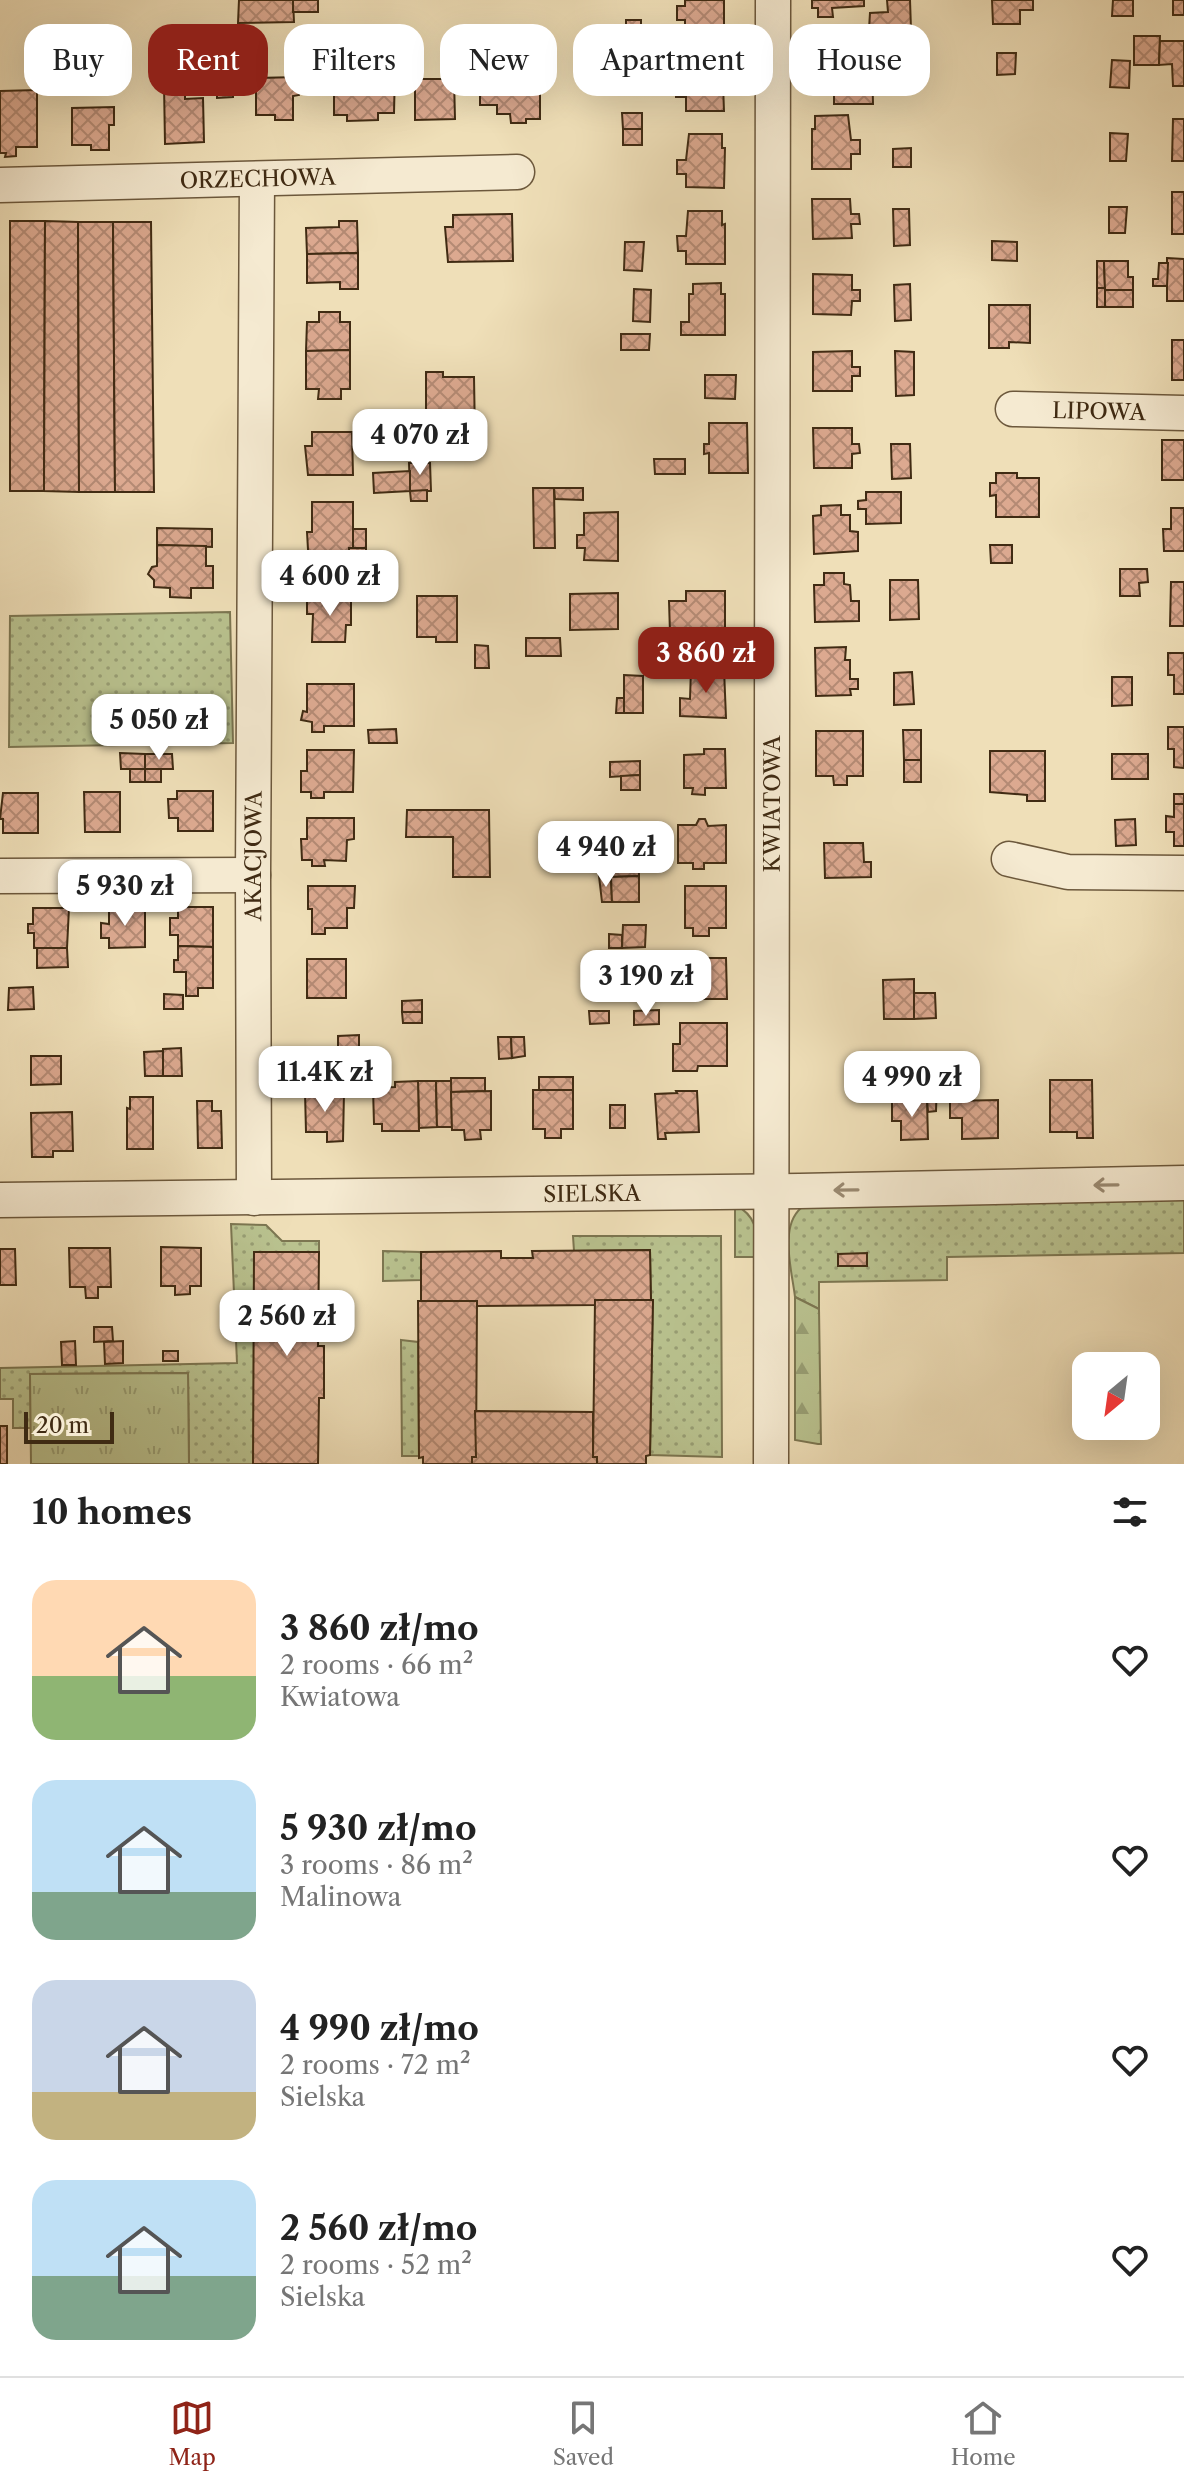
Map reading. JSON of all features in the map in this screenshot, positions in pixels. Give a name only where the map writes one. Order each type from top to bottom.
[{"type":"street","name":"KWIATOWA","points":[[771,1464],[773,0]]},
{"type":"street","name":"ORZECHOWA","points":[[0,185],[517,172]]},
{"type":"street","name":"AKACJOWA","points":[[254,1198],[257,179]]},
{"type":"street","name":"LIPOWA","points":[[1013,409],[1184,413]]},
{"type":"street","points":[[1009,859],[1068,872],[1184,873]]},
{"type":"street","points":[[0,876],[253,875]]},
{"type":"street","name":"SIELSKA","points":[[0,1200],[1184,1183]]},
{"type":"green space","points":[[230,612],[233,743],[9,747],[10,616]]},
{"type":"green space","points":[[1184,1191],[1184,1253],[947,1257],[947,1280],[819,1282],[819,1309],[795,1297],[789,1238],[794,1216],[801,1208]]},
{"type":"green space","points":[[735,1205],[752,1220],[758,1257],[735,1257]]},
{"type":"green space","points":[[231,1224],[266,1225],[282,1241],[319,1241],[319,1252],[253,1464],[189,1464],[188,1373],[30,1374],[31,1428],[13,1428],[13,1399],[0,1399],[0,1368],[237,1363]]},
{"type":"green space","points":[[573,1236],[721,1236],[722,1457],[650,1455],[653,1300],[650,1250],[574,1251]]},
{"type":"green space","points":[[383,1251],[421,1252],[421,1280],[383,1281]]},
{"type":"green space","points":[[795,1297],[819,1309],[821,1444],[795,1440]]},
{"type":"green space","points":[[401,1340],[418,1342],[419,1456],[402,1456]]},
{"type":"green space","points":[[188,1373],[189,1464],[31,1464],[30,1374]]},
{"type":"building","points":[[239,0],[293,0],[294,22],[238,23]]},
{"type":"building","points":[[293,0],[318,0],[318,12],[293,12]]},
{"type":"building","points":[[685,0],[724,0],[724,24],[685,24],[685,20],[677,20],[677,6],[685,6]]},
{"type":"building","points":[[812,0],[864,0],[864,6],[832,8],[833,17],[818,17],[818,8],[812,8]]},
{"type":"building","points":[[887,0],[910,0],[911,24],[869,24],[870,13],[888,12]]},
{"type":"building","points":[[992,0],[1033,0],[1033,10],[1020,10],[1020,24],[993,24]]},
{"type":"building","points":[[1113,0],[1133,0],[1133,16],[1112,16]]},
{"type":"building","points":[[1173,0],[1184,0],[1184,15],[1173,15]]},
{"type":"building","points":[[626,20],[641,20],[641,24],[626,24]]},
{"type":"building","points":[[1134,36],[1160,36],[1159,65],[1134,65]]},
{"type":"building","points":[[1160,41],[1184,41],[1184,86],[1173,86],[1172,64],[1159,65]]},
{"type":"building","points":[[997,53],[1016,53],[1015,74],[997,75]]},
{"type":"building","points":[[1112,60],[1130,61],[1129,88],[1110,87]]},
{"type":"building","points":[[284,77],[284,96],[293,96],[293,120],[275,120],[275,115],[256,115],[256,96],[268,96],[268,78]]},
{"type":"building","points":[[424,79],[440,79],[440,96],[454,96],[455,119],[415,120],[415,96],[424,96]]},
{"type":"building","points":[[24,90],[24,96],[37,96],[37,147],[16,147],[16,156],[5,157],[6,153],[0,153],[0,91]]},
{"type":"building","points":[[164,96],[203,98],[204,142],[165,144]]},
{"type":"building","points":[[334,96],[394,96],[394,113],[378,113],[378,120],[347,121],[347,115],[334,115]]},
{"type":"building","points":[[480,96],[540,96],[540,119],[511,123],[510,114],[497,114],[497,105],[480,105]]},
{"type":"building","points":[[723,96],[724,111],[686,111],[686,97],[676,97]]},
{"type":"building","points":[[834,96],[873,96],[873,104],[834,104]]},
{"type":"building","points":[[114,107],[114,125],[109,125],[109,150],[91,150],[91,145],[72,145],[72,108]]},
{"type":"building","points":[[622,113],[642,113],[642,129],[623,129]]},
{"type":"building","points":[[848,115],[851,140],[860,140],[860,154],[851,154],[851,169],[812,169],[815,116]]},
{"type":"building","points":[[1173,119],[1184,119],[1184,161],[1172,161]]},
{"type":"building","points":[[623,129],[642,129],[642,145],[623,145]]},
{"type":"building","points":[[1110,133],[1128,134],[1126,161],[1110,161]]},
{"type":"building","points":[[689,134],[722,134],[722,148],[725,148],[724,188],[686,187],[686,174],[677,174],[677,160],[686,160]]},
{"type":"building","points":[[911,148],[911,167],[893,167],[893,149]]},
{"type":"building","points":[[1172,192],[1184,192],[1184,234],[1172,234]]},
{"type":"building","points":[[812,199],[850,199],[851,214],[859,214],[860,224],[851,224],[852,238],[813,239]]},
{"type":"building","points":[[1109,207],[1127,207],[1125,233],[1109,233]]},
{"type":"building","points":[[893,209],[909,209],[910,245],[894,246]]},
{"type":"building","points":[[688,211],[722,211],[725,264],[686,264],[686,251],[678,251],[677,236],[686,236]]},
{"type":"building","points":[[512,214],[513,261],[448,262],[445,227],[453,227],[453,215]]},
{"type":"building","points":[[10,221],[45,221],[44,491],[10,491]]},
{"type":"building","points":[[45,221],[78,222],[79,492],[44,491]]},
{"type":"building","points":[[339,221],[357,221],[358,253],[307,254],[306,228],[339,227]]},
{"type":"building","points":[[78,222],[113,222],[115,492],[79,492]]},
{"type":"building","points":[[113,222],[151,222],[154,492],[115,492]]},
{"type":"building","points":[[992,241],[1017,242],[1017,261],[992,260]]},
{"type":"building","points":[[625,242],[644,242],[642,271],[624,270]]},
{"type":"building","points":[[358,253],[358,289],[340,289],[340,282],[307,283],[307,254]]},
{"type":"building","points":[[1167,258],[1184,259],[1184,301],[1167,301]]},
{"type":"building","points":[[1097,261],[1104,261],[1105,288],[1097,288]]},
{"type":"building","points":[[1104,261],[1128,261],[1128,277],[1133,277],[1133,290],[1105,290]]},
{"type":"building","points":[[1159,263],[1168,263],[1167,286],[1153,286],[1153,279],[1158,279]]},
{"type":"building","points":[[813,274],[852,275],[852,290],[860,290],[860,301],[852,301],[851,315],[813,314]]},
{"type":"building","points":[[721,283],[721,294],[725,294],[725,335],[681,335],[681,322],[689,322],[689,294],[693,294],[693,284]]},
{"type":"building","points":[[910,284],[911,320],[895,321],[894,285]]},
{"type":"building","points":[[1097,288],[1105,288],[1105,307],[1097,307]]},
{"type":"building","points":[[634,289],[651,290],[650,322],[633,321]]},
{"type":"building","points":[[1105,290],[1133,290],[1133,307],[1105,307]]},
{"type":"building","points":[[989,305],[1030,305],[1030,343],[1009,342],[1009,348],[989,348]]},
{"type":"building","points":[[319,312],[340,312],[340,322],[350,322],[350,350],[306,351],[307,322],[319,322]]},
{"type":"building","points":[[621,334],[650,334],[649,350],[621,350]]},
{"type":"building","points":[[1172,340],[1184,340],[1184,380],[1172,380]]},
{"type":"building","points":[[350,350],[350,389],[341,389],[341,399],[318,399],[319,389],[306,389],[306,351]]},
{"type":"building","points":[[852,351],[852,367],[860,367],[860,376],[852,376],[852,391],[813,391],[813,352]]},
{"type":"building","points":[[895,351],[914,352],[914,395],[896,396]]},
{"type":"building","points":[[426,372],[443,372],[443,377],[474,377],[475,437],[426,437]]},
{"type":"building","points":[[705,375],[736,375],[735,399],[705,398]]},
{"type":"building","points":[[709,423],[747,423],[748,473],[709,473],[709,453],[704,454],[704,444],[709,444]]},
{"type":"building","points":[[813,428],[852,428],[852,444],[859,444],[860,453],[852,454],[852,468],[814,468]]},
{"type":"building","points":[[312,432],[352,432],[353,475],[308,475],[305,446],[312,446]]},
{"type":"building","points":[[1162,440],[1184,440],[1184,480],[1162,480]]},
{"type":"building","points":[[891,444],[910,444],[911,478],[892,479]]},
{"type":"building","points":[[654,459],[685,459],[685,474],[655,474]]},
{"type":"building","points":[[409,463],[430,463],[431,491],[410,491]]},
{"type":"building","points":[[410,471],[410,491],[374,493],[373,473]]},
{"type":"building","points":[[996,473],[1017,473],[1017,478],[1039,478],[1039,517],[996,517],[996,495],[990,496],[990,483],[996,483]]},
{"type":"building","points":[[533,488],[554,488],[555,548],[534,548]]},
{"type":"building","points":[[554,488],[583,488],[583,500],[555,499]]},
{"type":"building","points":[[427,490],[427,501],[411,501],[410,491]]},
{"type":"building","points":[[866,492],[901,492],[901,523],[866,524],[866,509],[858,509],[858,501],[866,500]]},
{"type":"building","points":[[312,502],[353,502],[353,548],[349,548],[349,566],[309,567],[307,532],[312,532]]},
{"type":"building","points":[[841,505],[841,515],[850,515],[850,531],[858,532],[858,551],[814,554],[813,516],[821,515],[821,506]]},
{"type":"building","points":[[1171,508],[1184,508],[1184,551],[1164,551],[1163,529],[1171,529]]},
{"type":"building","points":[[618,512],[618,561],[584,560],[585,548],[577,548],[577,535],[584,535],[584,513]]},
{"type":"building","points":[[157,528],[212,529],[212,547],[157,545]]},
{"type":"building","points":[[353,529],[366,529],[366,548],[353,548]]},
{"type":"building","points":[[157,545],[206,546],[206,566],[213,566],[213,588],[191,588],[191,598],[170,597],[170,588],[154,587],[154,580],[148,574],[152,567],[157,566]]},
{"type":"building","points":[[990,545],[1012,545],[1012,563],[991,563]]},
{"type":"building","points":[[349,548],[366,548],[366,574],[349,574]]},
{"type":"building","points":[[1120,569],[1147,569],[1148,582],[1139,583],[1140,596],[1120,596]]},
{"type":"building","points":[[824,573],[844,573],[844,584],[850,585],[851,601],[859,601],[859,621],[815,622],[814,585],[824,585]]},
{"type":"building","points":[[890,580],[918,580],[919,619],[890,620]]},
{"type":"building","points":[[1171,582],[1184,582],[1184,626],[1170,626]]},
{"type":"building","points":[[686,591],[725,591],[725,632],[670,633],[669,601],[686,601]]},
{"type":"building","points":[[618,593],[618,629],[570,630],[570,594]]},
{"type":"building","points":[[351,596],[351,625],[346,625],[345,642],[312,642],[313,614],[307,614],[307,597]]},
{"type":"building","points":[[417,596],[457,596],[457,642],[436,642],[436,637],[417,637]]},
{"type":"building","points":[[725,632],[726,651],[670,651],[670,633]]},
{"type":"building","points":[[526,638],[560,638],[561,656],[526,656]]},
{"type":"building","points":[[475,645],[488,646],[489,668],[475,668]]},
{"type":"building","points":[[846,647],[845,660],[850,660],[850,679],[858,679],[858,689],[850,689],[851,695],[816,696],[815,648]]},
{"type":"building","points":[[1168,653],[1184,653],[1184,694],[1174,694],[1174,675],[1168,675]]},
{"type":"building","points":[[691,669],[724,669],[726,718],[680,716],[680,698],[690,699]]},
{"type":"building","points":[[912,672],[914,704],[894,705],[894,673]]},
{"type":"building","points":[[624,675],[643,676],[643,713],[624,713]]},
{"type":"building","points":[[1112,677],[1132,677],[1132,705],[1112,706]]},
{"type":"building","points":[[307,684],[354,684],[354,726],[324,726],[324,732],[312,732],[312,722],[301,720],[303,711],[307,712]]},
{"type":"building","points":[[617,698],[624,698],[624,713],[616,713]]},
{"type":"building","points":[[1168,727],[1184,727],[1184,768],[1174,767],[1174,749],[1168,749]]},
{"type":"building","points":[[396,729],[397,743],[369,743],[368,730]]},
{"type":"building","points":[[903,730],[921,730],[921,760],[904,760]]},
{"type":"building","points":[[816,731],[863,731],[863,776],[847,776],[847,785],[834,785],[833,776],[816,776]]},
{"type":"building","points":[[704,749],[725,749],[726,788],[705,788],[705,795],[692,794],[693,788],[684,788],[684,755],[704,754]]},
{"type":"building","points":[[307,750],[354,750],[353,792],[324,792],[324,798],[311,798],[311,792],[301,792],[301,771],[307,771]]},
{"type":"building","points":[[990,751],[1045,751],[1045,801],[1027,801],[1027,795],[990,792]]},
{"type":"building","points":[[120,753],[145,754],[145,769],[121,769]]},
{"type":"building","points":[[145,754],[172,754],[173,769],[145,769]]},
{"type":"building","points":[[1112,754],[1148,754],[1148,779],[1112,779]]},
{"type":"building","points":[[904,760],[921,760],[921,782],[904,782]]},
{"type":"building","points":[[640,761],[640,775],[610,777],[610,762]]},
{"type":"building","points":[[130,769],[145,769],[145,782],[130,782]]},
{"type":"building","points":[[145,769],[161,769],[161,782],[145,782]]},
{"type":"building","points":[[640,775],[640,790],[621,790],[621,776]]},
{"type":"building","points":[[177,791],[213,791],[213,831],[178,831],[178,818],[169,818],[168,799],[177,799]]},
{"type":"building","points":[[84,792],[120,792],[120,832],[85,832]]},
{"type":"building","points":[[3,793],[38,793],[38,833],[3,833],[3,819],[0,819]]},
{"type":"building","points":[[1174,794],[1184,794],[1184,804],[1174,804]]},
{"type":"building","points":[[1174,804],[1184,804],[1184,846],[1174,846],[1174,832],[1166,832],[1166,816],[1174,817]]},
{"type":"building","points":[[407,810],[489,810],[490,877],[453,877],[453,837],[406,837]]},
{"type":"building","points":[[307,818],[354,818],[354,839],[347,840],[346,861],[324,860],[325,866],[312,866],[312,860],[302,860],[301,839],[307,839]]},
{"type":"building","points":[[699,819],[705,819],[708,826],[726,825],[726,863],[704,863],[704,869],[693,869],[693,863],[678,863],[678,825],[696,825]]},
{"type":"building","points":[[1135,819],[1136,845],[1116,846],[1115,820]]},
{"type":"building","points":[[611,823],[638,823],[639,876],[611,877]]},
{"type":"building","points":[[824,843],[863,843],[864,862],[871,862],[871,877],[825,878]]},
{"type":"building","points":[[599,876],[611,877],[612,902],[602,902]]},
{"type":"building","points":[[639,876],[639,902],[612,902],[611,877]]},
{"type":"building","points":[[308,886],[355,886],[354,908],[347,908],[347,928],[325,928],[325,934],[312,934]]},
{"type":"building","points":[[685,886],[726,886],[726,928],[709,928],[709,936],[693,936],[693,928],[685,928]]},
{"type":"building","points":[[145,907],[145,947],[109,948],[109,938],[101,938],[101,923],[109,924],[109,908]]},
{"type":"building","points":[[178,907],[213,907],[213,947],[178,946],[178,935],[170,935],[170,918],[178,918]]},
{"type":"building","points":[[33,908],[69,908],[67,948],[34,948],[34,933],[28,933],[28,924],[33,924]]},
{"type":"building","points":[[623,925],[646,925],[645,947],[622,948]]},
{"type":"building","points":[[609,934],[622,935],[622,948],[609,948]]},
{"type":"building","points":[[178,946],[213,947],[213,988],[198,988],[198,996],[186,996],[186,972],[174,972]]},
{"type":"building","points":[[37,948],[67,948],[68,967],[37,968]]},
{"type":"building","points":[[684,958],[726,958],[727,999],[683,999]]},
{"type":"building","points":[[307,959],[346,959],[346,998],[307,998]]},
{"type":"building","points":[[914,979],[914,1019],[884,1019],[883,980]]},
{"type":"building","points":[[33,987],[34,1009],[8,1010],[9,988]]},
{"type":"building","points":[[914,993],[935,993],[936,1018],[914,1019]]},
{"type":"building","points":[[164,994],[183,995],[183,1009],[164,1009]]},
{"type":"building","points":[[422,1000],[422,1012],[402,1012],[402,1001]]},
{"type":"building","points":[[659,1010],[659,1024],[634,1025],[634,1011]]},
{"type":"building","points":[[589,1011],[609,1011],[609,1023],[590,1024]]},
{"type":"building","points":[[402,1012],[422,1012],[422,1023],[403,1023]]},
{"type":"building","points":[[680,1023],[727,1023],[727,1066],[698,1066],[697,1071],[673,1071],[673,1044],[680,1044]]},
{"type":"building","points":[[359,1035],[359,1047],[338,1048],[338,1036]]},
{"type":"building","points":[[498,1037],[511,1037],[512,1058],[499,1059]]},
{"type":"building","points":[[511,1037],[524,1037],[525,1056],[512,1058]]},
{"type":"building","points":[[181,1048],[182,1076],[163,1076],[163,1049]]},
{"type":"building","points":[[163,1051],[163,1076],[145,1076],[144,1052]]},
{"type":"building","points":[[31,1056],[61,1056],[61,1084],[31,1085]]},
{"type":"building","points":[[539,1077],[573,1077],[573,1090],[539,1090]]},
{"type":"building","points":[[451,1078],[485,1078],[485,1091],[451,1092]]},
{"type":"building","points":[[923,1079],[937,1079],[936,1111],[928,1112],[927,1101],[923,1101]]},
{"type":"building","points":[[1050,1080],[1092,1080],[1093,1138],[1077,1138],[1077,1132],[1050,1132]]},
{"type":"building","points":[[418,1081],[436,1081],[437,1127],[419,1128]]},
{"type":"building","points":[[418,1081],[419,1131],[382,1131],[382,1124],[374,1124],[373,1088],[395,1087],[395,1082]]},
{"type":"building","points":[[436,1081],[451,1081],[452,1127],[437,1127]]},
{"type":"building","points":[[533,1090],[573,1090],[573,1129],[561,1129],[561,1138],[545,1138],[545,1129],[533,1129]]},
{"type":"building","points":[[491,1091],[491,1130],[480,1130],[481,1139],[465,1140],[464,1130],[452,1130],[451,1092]]},
{"type":"building","points":[[697,1091],[699,1132],[665,1133],[666,1139],[658,1139],[655,1094]]},
{"type":"building","points":[[305,1092],[344,1092],[343,1141],[327,1142],[327,1132],[306,1132]]},
{"type":"building","points":[[130,1097],[153,1097],[153,1149],[127,1149]]},
{"type":"building","points":[[998,1100],[998,1138],[962,1139],[962,1118],[950,1118],[950,1101]]},
{"type":"building","points":[[197,1101],[212,1101],[212,1111],[221,1111],[222,1148],[198,1148]]},
{"type":"building","points":[[892,1101],[927,1101],[928,1139],[901,1140],[901,1121],[892,1121]]},
{"type":"building","points":[[610,1105],[625,1105],[625,1128],[610,1128]]},
{"type":"building","points":[[72,1112],[73,1151],[53,1151],[53,1157],[32,1157],[31,1113]]},
{"type":"building","points":[[161,1247],[201,1248],[201,1286],[190,1286],[190,1294],[175,1295],[175,1286],[161,1286]]},
{"type":"building","points":[[69,1248],[110,1248],[111,1287],[98,1287],[98,1298],[86,1298],[85,1287],[70,1287]]},
{"type":"building","points":[[0,1249],[15,1249],[16,1285],[0,1285]]},
{"type":"building","points":[[650,1250],[651,1300],[595,1300],[595,1305],[477,1306],[477,1301],[421,1301],[421,1252],[501,1251],[501,1258],[533,1258],[532,1251]]},
{"type":"building","points":[[254,1252],[319,1252],[318,1346],[324,1346],[324,1398],[319,1398],[318,1464],[253,1464]]},
{"type":"building","points":[[867,1253],[867,1266],[838,1266],[838,1254]]},
{"type":"building","points":[[595,1300],[653,1300],[650,1455],[646,1456],[646,1464],[597,1464],[597,1457],[593,1457]]},
{"type":"building","points":[[418,1301],[477,1301],[476,1457],[472,1457],[472,1464],[423,1464],[423,1457],[419,1458]]},
{"type":"building","points":[[94,1327],[112,1327],[113,1341],[94,1342]]},
{"type":"building","points":[[75,1341],[76,1365],[62,1365],[61,1342]]},
{"type":"building","points":[[123,1341],[123,1363],[105,1364],[104,1342]]},
{"type":"building","points":[[163,1351],[178,1351],[178,1361],[163,1361]]},
{"type":"building","points":[[475,1411],[593,1412],[593,1457],[597,1457],[597,1464],[472,1464],[472,1457],[476,1457]]},
{"type":"building","points":[[0,1426],[7,1426],[7,1464],[0,1464]]}]
